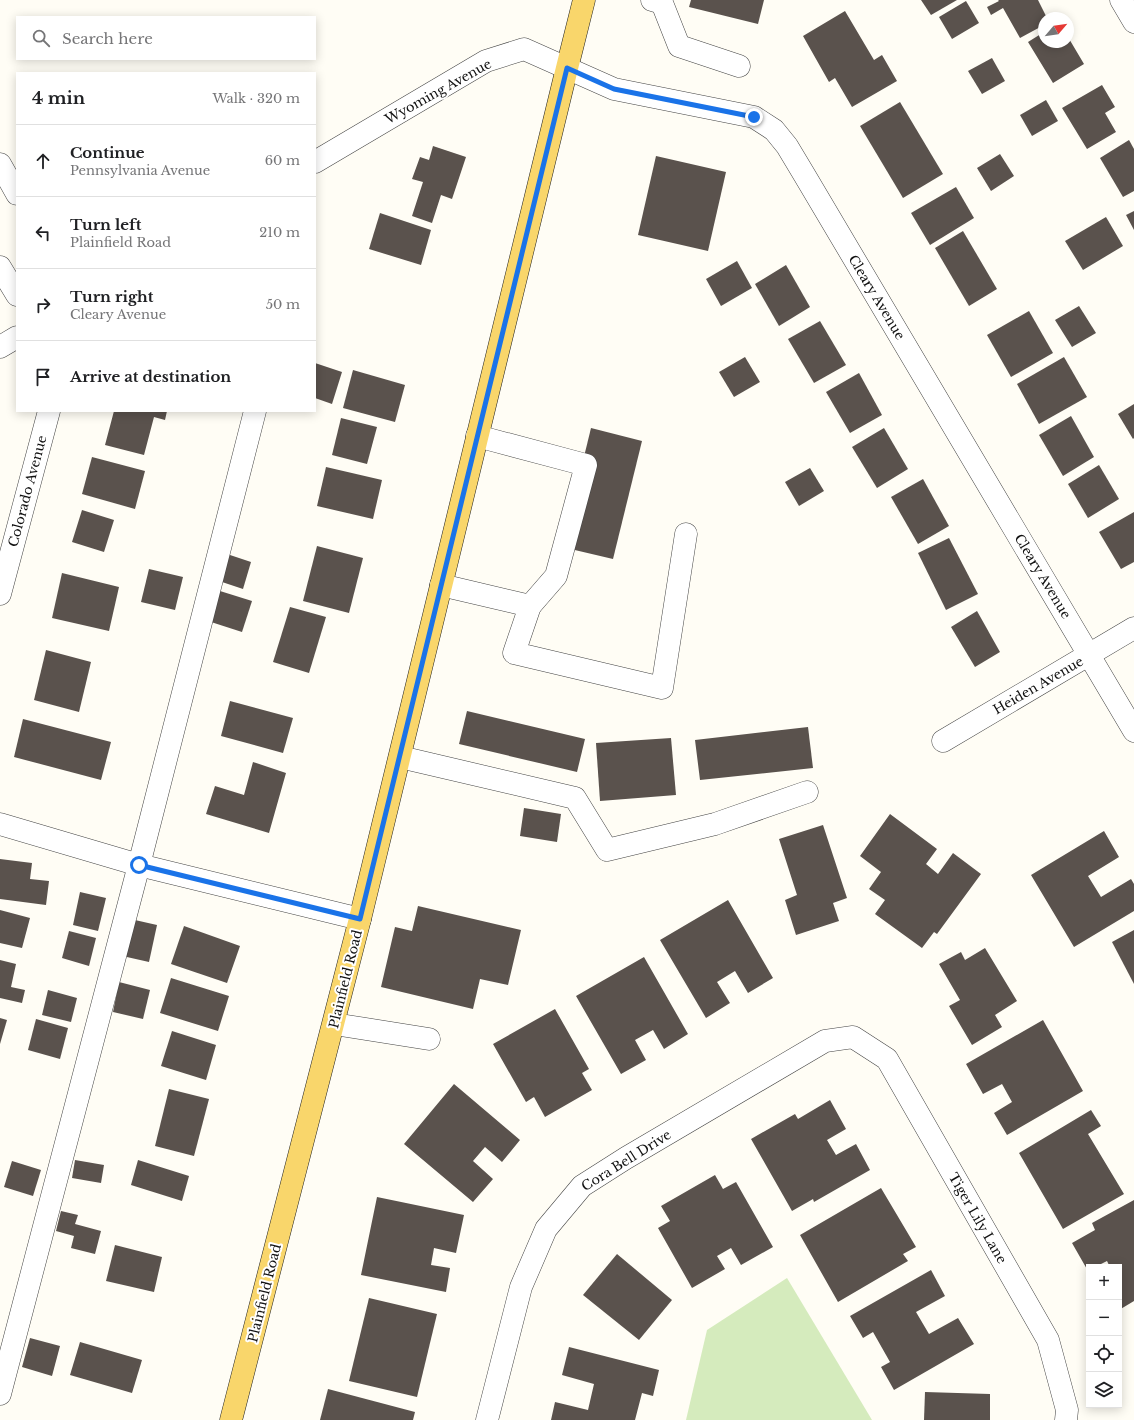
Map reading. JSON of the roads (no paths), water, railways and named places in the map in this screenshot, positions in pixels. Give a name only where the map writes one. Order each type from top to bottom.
[{"type":"main road","name":"Plainfield Road","points":[[232,1420],[334,1024],[584,0]]},
{"type":"street","points":[[652,0],[662,2],[679,46],[739,66]]},
{"type":"street","points":[[1121,0],[1134,22]]},
{"type":"street","name":"Wyoming Avenue","points":[[316,161],[486,61],[524,49],[567,68]]},
{"type":"street","name":"Cleary Avenue","points":[[567,68],[614,89],[754,117],[774,130],[787,146],[805,176],[1134,731]]},
{"type":"street","points":[[0,164],[16,192]]},
{"type":"street","points":[[0,267],[16,293]]},
{"type":"street","points":[[0,347],[16,338]]},
{"type":"street","name":"Colorado Avenue","points":[[0,594],[49,412]]},
{"type":"street","points":[[0,1394],[139,865],[255,412]]},
{"type":"street","points":[[477,436],[586,465],[556,576],[530,606],[514,653],[662,688],[686,534]]},
{"type":"street","points":[[441,585],[530,606]]},
{"type":"street","name":"Heiden Avenue","points":[[943,741],[1134,628]]},
{"type":"street","points":[[400,757],[576,798],[607,850],[715,824],[807,792]]},
{"type":"street","points":[[0,824],[139,865],[360,919]]},
{"type":"street","points":[[334,1024],[430,1039]]},
{"type":"street","name":"Cora Bell Drive","points":[[487,1420],[521,1287],[546,1229],[582,1186],[633,1154],[825,1041],[853,1037]]},
{"type":"street","name":"Tiger Lily Lane","points":[[853,1037],[886,1059],[1048,1340],[1067,1410],[1066,1420]]}]
